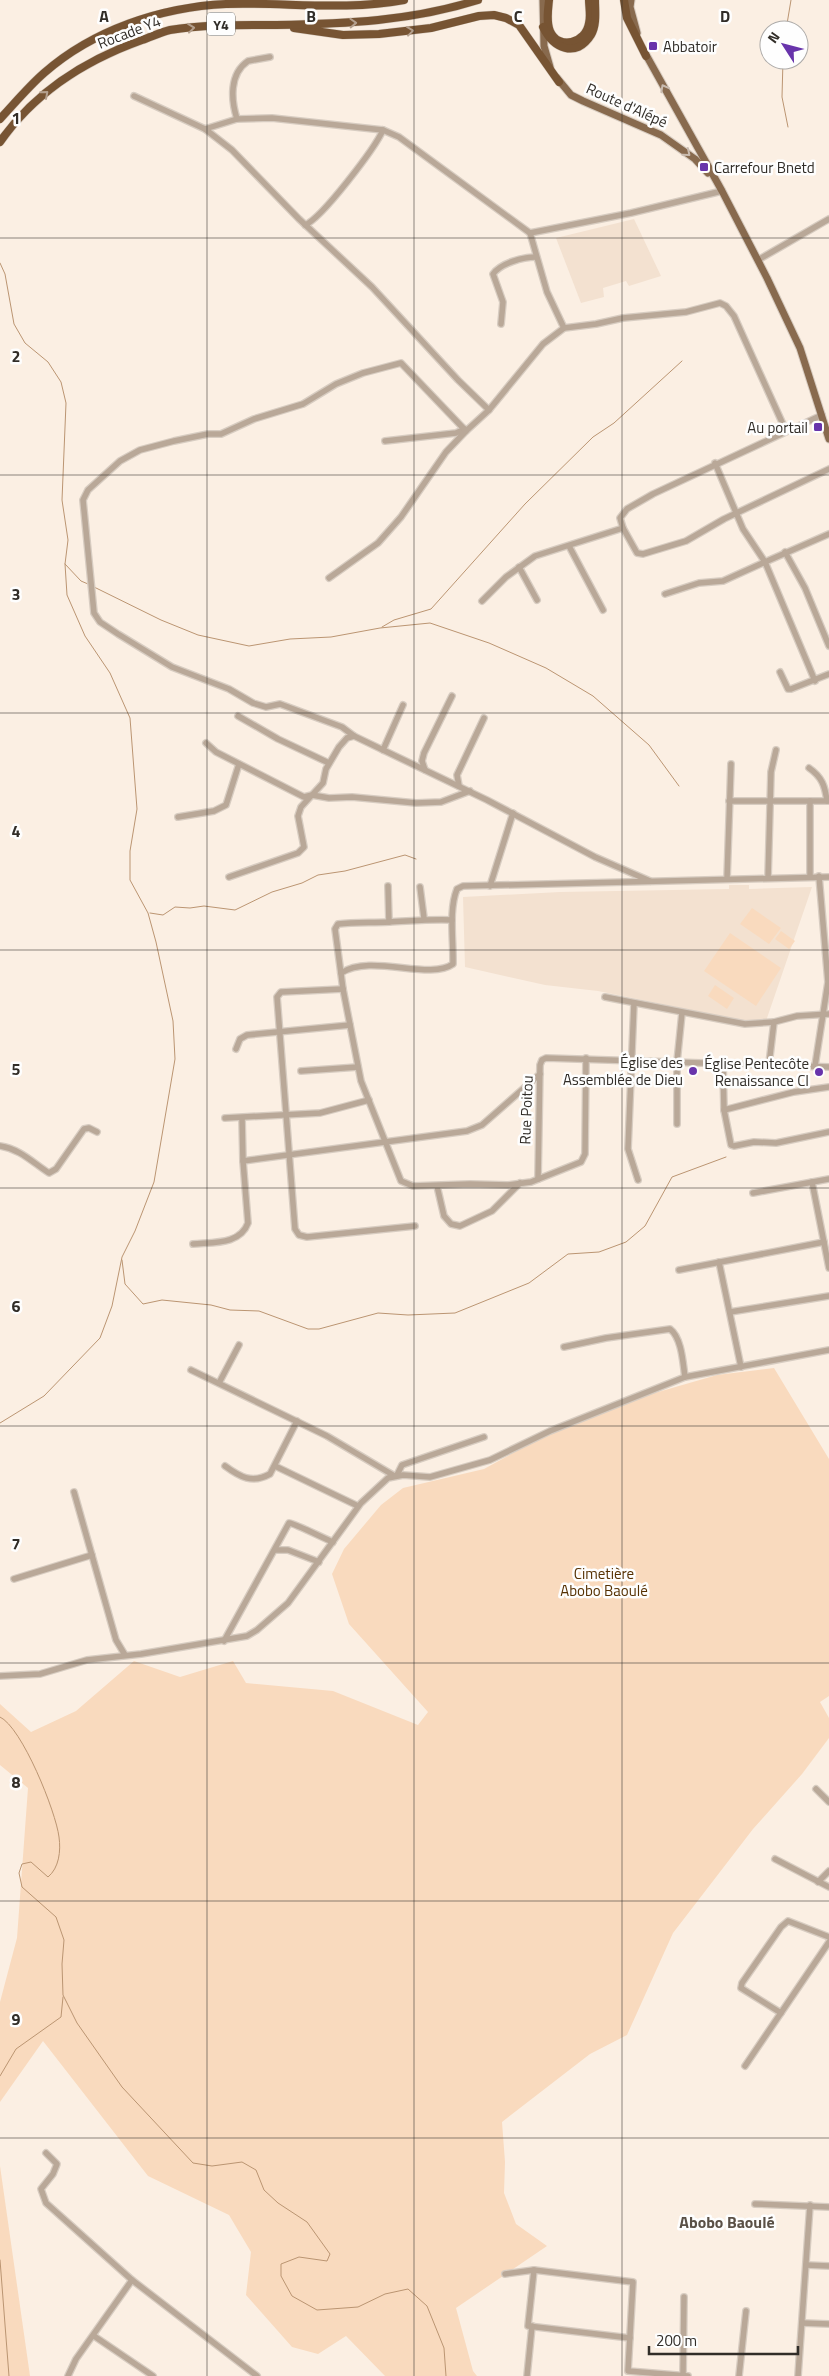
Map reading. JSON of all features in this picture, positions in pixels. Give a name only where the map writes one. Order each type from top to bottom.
[{"type":"highway","name":"Rocade Y4","points":[[0,119],[45,72],[77,49],[116,28],[166,12],[225,4],[360,6],[404,0]]},
{"type":"highway","name":"Rocade Y4","points":[[0,142],[30,108],[56,85],[86,64],[127,45],[169,30],[224,24],[275,25],[373,21],[415,16],[478,0]]},
{"type":"highway","points":[[549,0],[548,23],[550,31],[555,37],[566,44],[575,42],[587,30],[590,23],[589,0]]},
{"type":"highway","points":[[543,28],[547,37],[558,46],[565,49],[576,48],[591,35],[594,27],[594,0]]},
{"type":"highway","points":[[624,0],[627,18],[646,56]]},
{"type":"highway","points":[[275,25],[343,34],[379,34],[431,28],[479,16],[494,15],[506,18],[519,25],[559,82]]},
{"type":"main road","name":"Route d'Alépé","points":[[543,0],[543,28],[549,63],[559,82],[571,95],[583,102],[661,135],[679,146],[708,173],[722,191]]},
{"type":"main road","name":"Route d'Alépé","points":[[630,0],[633,19],[646,56],[722,191],[758,260],[800,348],[829,439]]},
{"type":"street","points":[[237,119],[232,101],[235,79],[245,64],[270,57]]},
{"type":"street","points":[[134,96],[205,129],[250,166],[306,225],[372,287],[458,380],[489,410]]},
{"type":"street","points":[[205,129],[237,119],[272,118],[383,130],[399,137],[530,233],[547,292],[564,328]]},
{"type":"street","points":[[306,225],[313,222],[330,203],[370,151],[383,130]]},
{"type":"street","points":[[530,233],[631,213],[722,191]]},
{"type":"street","points":[[758,260],[829,219]]},
{"type":"street","points":[[502,324],[502,302],[493,274],[496,269],[515,261],[536,257]]},
{"type":"street","points":[[329,578],[378,542],[401,517],[446,452],[465,430],[489,410],[542,344],[564,328],[623,318],[686,312],[724,303],[737,323],[786,431]]},
{"type":"street","points":[[465,430],[401,363],[336,384],[303,404],[254,419],[221,434],[208,434],[140,450],[120,461],[88,490],[83,500],[94,613],[100,622],[153,657],[172,667],[228,689],[253,703],[266,707],[280,704],[342,727],[354,736],[470,791],[595,857],[650,881]]},
{"type":"street","points":[[822,415],[716,463],[627,509],[620,518],[623,528],[637,553],[644,554],[686,541],[724,519],[738,514],[829,469]]},
{"type":"street","points":[[384,441],[456,434],[465,430]]},
{"type":"street","points":[[716,463],[748,537],[765,562],[815,681]]},
{"type":"street","points":[[482,601],[519,567],[535,556],[623,528]]},
{"type":"street","points":[[665,594],[688,586],[723,581],[829,534]]},
{"type":"street","points":[[569,546],[603,610]]},
{"type":"street","points":[[785,552],[809,597],[829,646]]},
{"type":"street","points":[[519,567],[537,600]]},
{"type":"street","points":[[780,672],[788,689],[795,690],[829,674]]},
{"type":"street","points":[[425,770],[422,761],[424,753],[452,696]]},
{"type":"street","points":[[383,750],[403,705]]},
{"type":"street","points":[[238,716],[278,739],[329,762]]},
{"type":"street","points":[[459,786],[457,775],[484,718]]},
{"type":"street","points":[[229,878],[298,853],[304,847],[298,816],[301,807],[323,783],[329,762],[347,738],[354,736]]},
{"type":"street","points":[[206,743],[216,752],[304,797],[312,795],[329,798],[352,797],[416,803],[441,802],[470,791]]},
{"type":"street","points":[[768,878],[771,772],[776,750]]},
{"type":"street","points":[[178,817],[214,811],[226,805],[240,764]]},
{"type":"street","points":[[727,879],[731,764]]},
{"type":"street","points":[[729,801],[828,801],[824,783],[819,774],[809,768]]},
{"type":"street","points":[[810,801],[810,877]]},
{"type":"street","points":[[490,886],[513,813]]},
{"type":"street","points":[[815,1066],[826,1014],[828,982],[819,876]]},
{"type":"street","points":[[340,972],[346,969],[374,965],[431,969],[448,967],[453,964],[452,920],[457,888],[463,886],[829,877]]},
{"type":"street","points":[[388,886],[389,922]]},
{"type":"street","points":[[420,887],[424,918]]},
{"type":"street","points":[[452,920],[424,918],[389,922],[338,924],[335,929],[340,972],[358,1067],[401,1181],[413,1186],[520,1183],[538,1179],[581,1162],[585,1154],[586,1058]]},
{"type":"street","points":[[343,988],[278,993],[295,1228],[299,1235],[307,1237],[415,1226]]},
{"type":"street","points":[[605,997],[745,1024],[774,1022],[797,1016],[826,1014]]},
{"type":"street","points":[[634,1003],[628,1149],[638,1180]]},
{"type":"street","points":[[677,1124],[677,1062],[682,1013]]},
{"type":"street","points":[[769,1064],[774,1022]]},
{"type":"street","points":[[236,1049],[240,1039],[247,1035],[350,1025]]},
{"type":"street","name":"Rue Poitou","points":[[538,1179],[540,1074],[542,1060],[546,1058],[829,1067]]},
{"type":"street","points":[[723,1064],[724,1110],[731,1145],[754,1142],[776,1143],[829,1132]]},
{"type":"street","points":[[301,1071],[358,1067]]},
{"type":"street","points":[[243,1161],[467,1131],[482,1125],[540,1074]]},
{"type":"street","points":[[724,1110],[794,1092],[829,1087]]},
{"type":"street","points":[[225,1118],[320,1113],[369,1100]]},
{"type":"street","points":[[193,1244],[236,1238],[245,1230],[248,1223],[242,1118]]},
{"type":"street","points":[[0,1146],[8,1147],[24,1155],[48,1173],[56,1169],[84,1129],[89,1128],[97,1132]]},
{"type":"street","points":[[753,1194],[829,1180]]},
{"type":"street","points":[[812,1182],[829,1268]]},
{"type":"street","points":[[437,1186],[444,1216],[451,1224],[460,1226],[492,1211],[520,1183]]},
{"type":"street","points":[[680,1270],[824,1242]]},
{"type":"street","points":[[719,1262],[742,1367]]},
{"type":"street","points":[[730,1312],[829,1296]]},
{"type":"street","points":[[564,1347],[606,1338],[670,1330],[675,1333],[678,1340],[685,1377]]},
{"type":"street","points":[[220,1384],[240,1345]]},
{"type":"street","points":[[0,1676],[40,1674],[87,1660],[224,1641],[247,1636],[257,1630],[288,1603],[358,1506],[388,1478],[395,1475],[430,1477],[490,1460],[550,1431],[685,1377],[829,1350]]},
{"type":"street","points":[[191,1370],[327,1436],[395,1475]]},
{"type":"street","points":[[225,1466],[244,1478],[252,1480],[270,1474],[297,1421]]},
{"type":"street","points":[[395,1475],[402,1465],[484,1436]]},
{"type":"street","points":[[275,1466],[358,1506]]},
{"type":"street","points":[[74,1492],[116,1640],[125,1655]]},
{"type":"street","points":[[224,1641],[289,1524],[293,1523],[310,1533],[333,1542]]},
{"type":"street","points":[[276,1550],[288,1550],[319,1562]]},
{"type":"street","points":[[14,1579],[92,1555]]},
{"type":"street","points":[[816,1790],[829,1802]]},
{"type":"street","points":[[775,1859],[829,1887]]},
{"type":"street","points":[[818,1882],[829,1871]]},
{"type":"street","points":[[781,2013],[742,1988],[742,1983],[781,1927],[788,1921],[829,1937]]},
{"type":"street","points":[[745,2066],[829,1942]]},
{"type":"street","points":[[46,2153],[57,2164],[54,2174],[41,2189],[46,2203],[132,2280],[257,2376]]},
{"type":"street","points":[[755,2204],[829,2207]]},
{"type":"street","points":[[798,2376],[810,2206]]},
{"type":"street","points":[[806,2264],[829,2266]]},
{"type":"street","points":[[534,2270],[528,2326],[630,2338]]},
{"type":"street","points":[[505,2274],[534,2270],[633,2282],[627,2373],[688,2376]]},
{"type":"street","points":[[68,2376],[76,2359],[132,2280]]},
{"type":"street","points":[[683,2376],[684,2297]]},
{"type":"street","points":[[739,2376],[746,2311]]},
{"type":"street","points":[[802,2323],[829,2324]]},
{"type":"street","points":[[527,2376],[532,2326]]},
{"type":"street","points":[[94,2336],[153,2376]]},
{"type":"shaded area","points":[[634,219],[661,276],[629,286],[626,281],[603,288],[604,297],[581,303],[556,238]]},
{"type":"shaded area","points":[[729,885],[749,885],[749,889],[812,887],[766,1021],[745,1021],[598,991],[545,985],[465,967],[463,897],[560,892],[729,889]]},
{"type":"green space","points":[[752,908],[781,928],[769,944],[740,924]]},
{"type":"green space","points":[[781,931],[795,941],[789,949],[775,939]]},
{"type":"green space","points":[[730,933],[781,968],[756,1006],[704,971]]},
{"type":"green space","points":[[715,985],[734,998],[727,1009],[708,996]]},
{"type":"green space","name":"Cimetière Abobo Baoulé","points":[[774,1368],[829,1459],[829,1696],[820,1702],[829,1718],[829,1738],[802,1774],[753,1829],[673,1933],[627,2035],[590,2054],[502,2122],[505,2162],[504,2193],[516,2224],[547,2246],[456,2308],[473,2371],[477,2376],[385,2376],[346,2336],[318,2354],[292,2347],[246,2295],[251,2252],[229,2215],[148,2176],[43,2041],[0,2102],[0,2002],[17,1938],[28,1788],[0,1765],[0,1704],[31,1732],[76,1711],[134,1661],[180,1677],[233,1661],[246,1683],[333,1691],[418,1725],[428,1712],[349,1624],[332,1574],[344,1549],[381,1505],[403,1488],[484,1469],[544,1436],[627,1401],[717,1375]]},
{"type":"green space","points":[[0,2166],[30,2376],[0,2376]]},
{"type":"waterway","points":[[788,20],[791,0]]},
{"type":"waterway","points":[[783,70],[782,97],[788,127]]},
{"type":"waterway","points":[[0,263],[5,274],[14,324],[25,343],[48,362],[61,382],[66,403],[62,500],[68,540],[65,564],[67,595],[85,636],[110,673],[130,718],[137,809],[130,851],[130,880],[148,913],[156,942],[173,1021],[175,1059],[154,1182],[135,1231],[122,1257],[112,1306],[100,1338],[44,1396],[0,1423]]},
{"type":"waterway","points":[[382,627],[394,620],[431,609],[525,504],[593,437],[614,423],[682,361]]},
{"type":"waterway","points":[[65,564],[81,581],[88,584]]},
{"type":"waterway","points":[[94,587],[161,620],[198,635],[249,646],[290,639],[331,637],[380,628],[430,623],[489,643],[546,668],[593,696],[649,745],[679,786]]},
{"type":"waterway","points":[[150,913],[163,915],[175,907],[190,908],[204,906],[235,910],[272,892],[302,883],[318,875],[345,871],[405,855],[416,859]]},
{"type":"waterway","points":[[122,1260],[125,1284],[143,1304],[162,1300],[211,1305],[230,1310],[259,1311],[308,1329],[319,1329],[378,1313],[408,1315],[455,1313],[529,1283],[568,1254],[599,1252],[626,1242],[645,1226],[672,1177],[726,1157]]},
{"type":"waterway","points":[[0,1717],[9,1724],[28,1753],[37,1771],[57,1825],[60,1842],[59,1853],[57,1864],[52,1873],[48,1877],[31,1862],[22,1864],[19,1873],[22,1887],[56,1917],[64,1940],[62,1964],[63,1995],[77,2023],[122,2087],[193,2163],[212,2166],[242,2162],[256,2170],[264,2190],[278,2203],[307,2222],[330,2254],[327,2261],[299,2257],[281,2264],[281,2276],[292,2296],[317,2310],[358,2307],[385,2294],[408,2289],[427,2306],[444,2348],[446,2376]]},
{"type":"waterway","points":[[0,2076],[16,2049],[61,2017],[63,1997]]},
{"type":"waterway","points":[[0,2260],[9,2376]]},
{"type":"place","name":"Abbatoir","points":[[653,46]]},
{"type":"place","name":"Carrefour Bnetd","points":[[704,167]]},
{"type":"place","name":"Au portail","points":[[818,427]]},
{"type":"place","name":"Église des Assemblée de Dieu","points":[[693,1071]]},
{"type":"place","name":"Église Pentecôte Renaissance CI","points":[[819,1072]]},
{"type":"district","name":"Abobo Baoulé","points":[[727,2222]]}]
